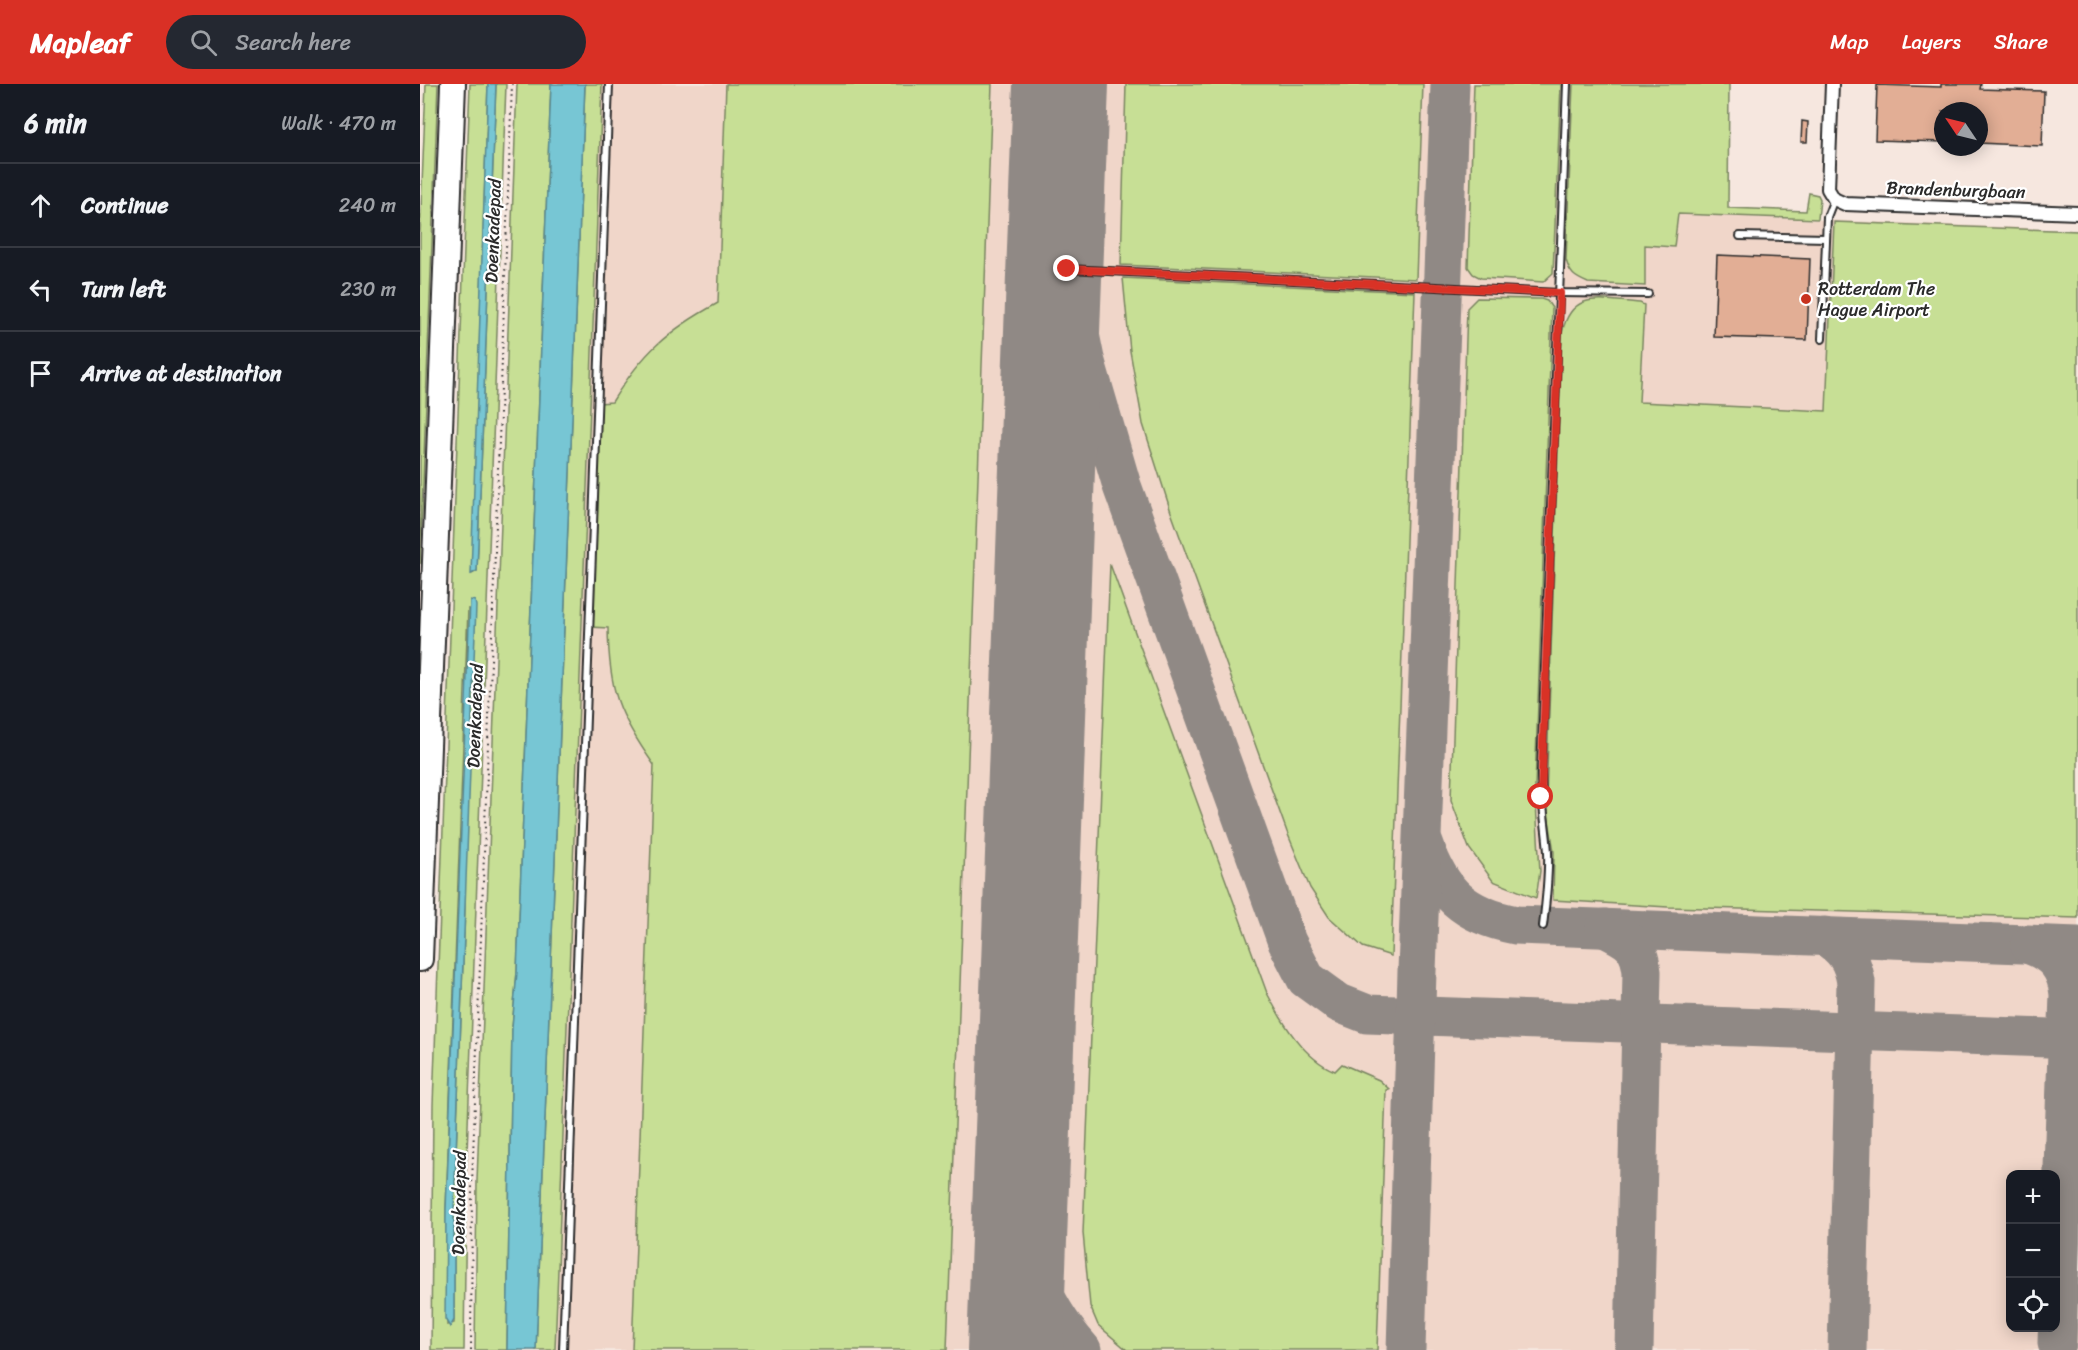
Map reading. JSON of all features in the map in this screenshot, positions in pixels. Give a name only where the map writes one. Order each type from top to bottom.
[{"type":"highway","points":[[420,959],[453,84]]},
{"type":"street","points":[[1832,84],[1828,189],[1834,199]]},
{"type":"street","name":"Brandenburgbaan","points":[[1834,199],[1845,204],[2078,213]]},
{"type":"lane","points":[[563,1350],[609,84]]},
{"type":"lane","points":[[1543,926],[1548,885],[1548,850],[1541,797],[1541,773],[1566,84]]},
{"type":"lane","points":[[1822,339],[1827,217],[1834,199]]},
{"type":"lane","points":[[1740,236],[1826,238]]},
{"type":"lane","points":[[1067,269],[1560,293],[1648,294]]},
{"type":"path","name":"Doenkadepad","points":[[471,1350],[471,1184],[512,84]]},
{"type":"shaded area","name":"Rotterdam The Hague Airport","points":[[590,84],[1725,84],[1721,216],[2078,230],[2078,1350],[545,1350]]},
{"type":"green space","points":[[426,84],[438,84],[420,564],[420,236]]},
{"type":"green space","points":[[470,84],[488,84],[472,574],[477,571],[496,84],[506,84],[466,1181],[464,1350],[431,1350],[433,1105]],"holes":[[[468,608],[465,908],[454,1209],[454,1323],[447,1325],[446,1209]]]},
{"type":"green space","points":[[517,84],[551,84],[517,972],[512,1028],[507,1350],[475,1350],[477,1181]]},
{"type":"green space","points":[[585,84],[602,84],[555,1350],[536,1350]]},
{"type":"green space","points":[[726,84],[992,84],[947,1350],[632,1350],[654,765],[632,731],[618,701],[611,669],[608,628],[590,627],[599,403],[612,402],[634,369],[670,333],[718,303]]},
{"type":"green space","points":[[1126,84],[1423,84],[1416,279],[1121,265]]},
{"type":"green space","points":[[1474,84],[1561,84],[1553,273],[1543,282],[1481,278],[1473,274],[1468,267]]},
{"type":"green space","points":[[1573,84],[1729,84],[1728,208],[1806,211],[1809,193],[1818,195],[1820,199],[1818,219],[1678,214],[1674,247],[1645,245],[1645,286],[1588,283],[1579,279],[1571,272],[1566,260]]},
{"type":"green space","points":[[1834,222],[2078,231],[2078,918],[1668,907],[1553,900],[1554,852],[1546,800],[1562,333],[1567,319],[1573,309],[1591,300],[1644,305],[1639,402],[1826,411]]},
{"type":"green space","points":[[1123,278],[1415,292],[1391,956],[1363,947],[1329,917],[1310,888],[1287,832],[1171,512],[1143,424],[1130,351]]},
{"type":"green space","points":[[1477,298],[1541,299],[1547,301],[1552,308],[1535,787],[1540,871],[1536,898],[1493,881],[1469,848],[1451,800],[1467,308]]},
{"type":"green space","points":[[1110,564],[1267,993],[1287,1027],[1313,1058],[1335,1071],[1342,1064],[1379,1080],[1389,1089],[1386,1090],[1377,1350],[1127,1350],[1098,1325],[1090,1306],[1083,1233]]},
{"type":"water","points":[[488,84],[496,84],[477,571],[471,574]]},
{"type":"water","points":[[551,84],[585,84],[536,1350],[507,1350],[512,1028],[517,972]]},
{"type":"water","points":[[470,600],[475,601],[476,606],[454,1209],[454,1320],[450,1327],[445,1319],[446,1209]]},
{"type":"building","points":[[1941,84],[1981,84],[1980,89],[2044,91],[2042,146],[1988,143],[1988,102],[1934,102],[1934,142],[1875,140],[1877,85],[1941,87]]},
{"type":"building","points":[[1802,121],[1808,122],[1807,142],[1801,142]]},
{"type":"building","points":[[1717,255],[1810,259],[1807,340],[1714,337]]},
{"type":"taxiway","points":[[1406,1350],[1417,971],[1450,84]]},
{"type":"taxiway","points":[[1058,172],[1059,230],[1085,359],[1122,486],[1287,942],[1306,979],[1339,1003],[1367,1014],[2078,1039]]},
{"type":"taxiway","points":[[1424,844],[1438,876],[1457,899],[1482,915],[1516,925],[2078,946]]},
{"type":"taxiway","points":[[1605,928],[1631,944],[1638,955],[1642,972],[1634,1350]]},
{"type":"taxiway","points":[[1825,936],[1846,955],[1856,982],[1847,1350]]},
{"type":"taxiway","points":[[2030,945],[2052,957],[2062,969],[2069,994],[2057,1343]]},
{"type":"taxiway","points":[[1021,1183],[1030,1252],[1043,1292],[1053,1311],[1082,1350]]},
{"type":"runway","points":[[1015,1350],[1061,84]]},
{"type":"place","name":"Rotterdam The Hague Airport","points":[[1806,299]]},
{"type":"route","points":[[1067,269],[1560,293],[1541,797]]}]
